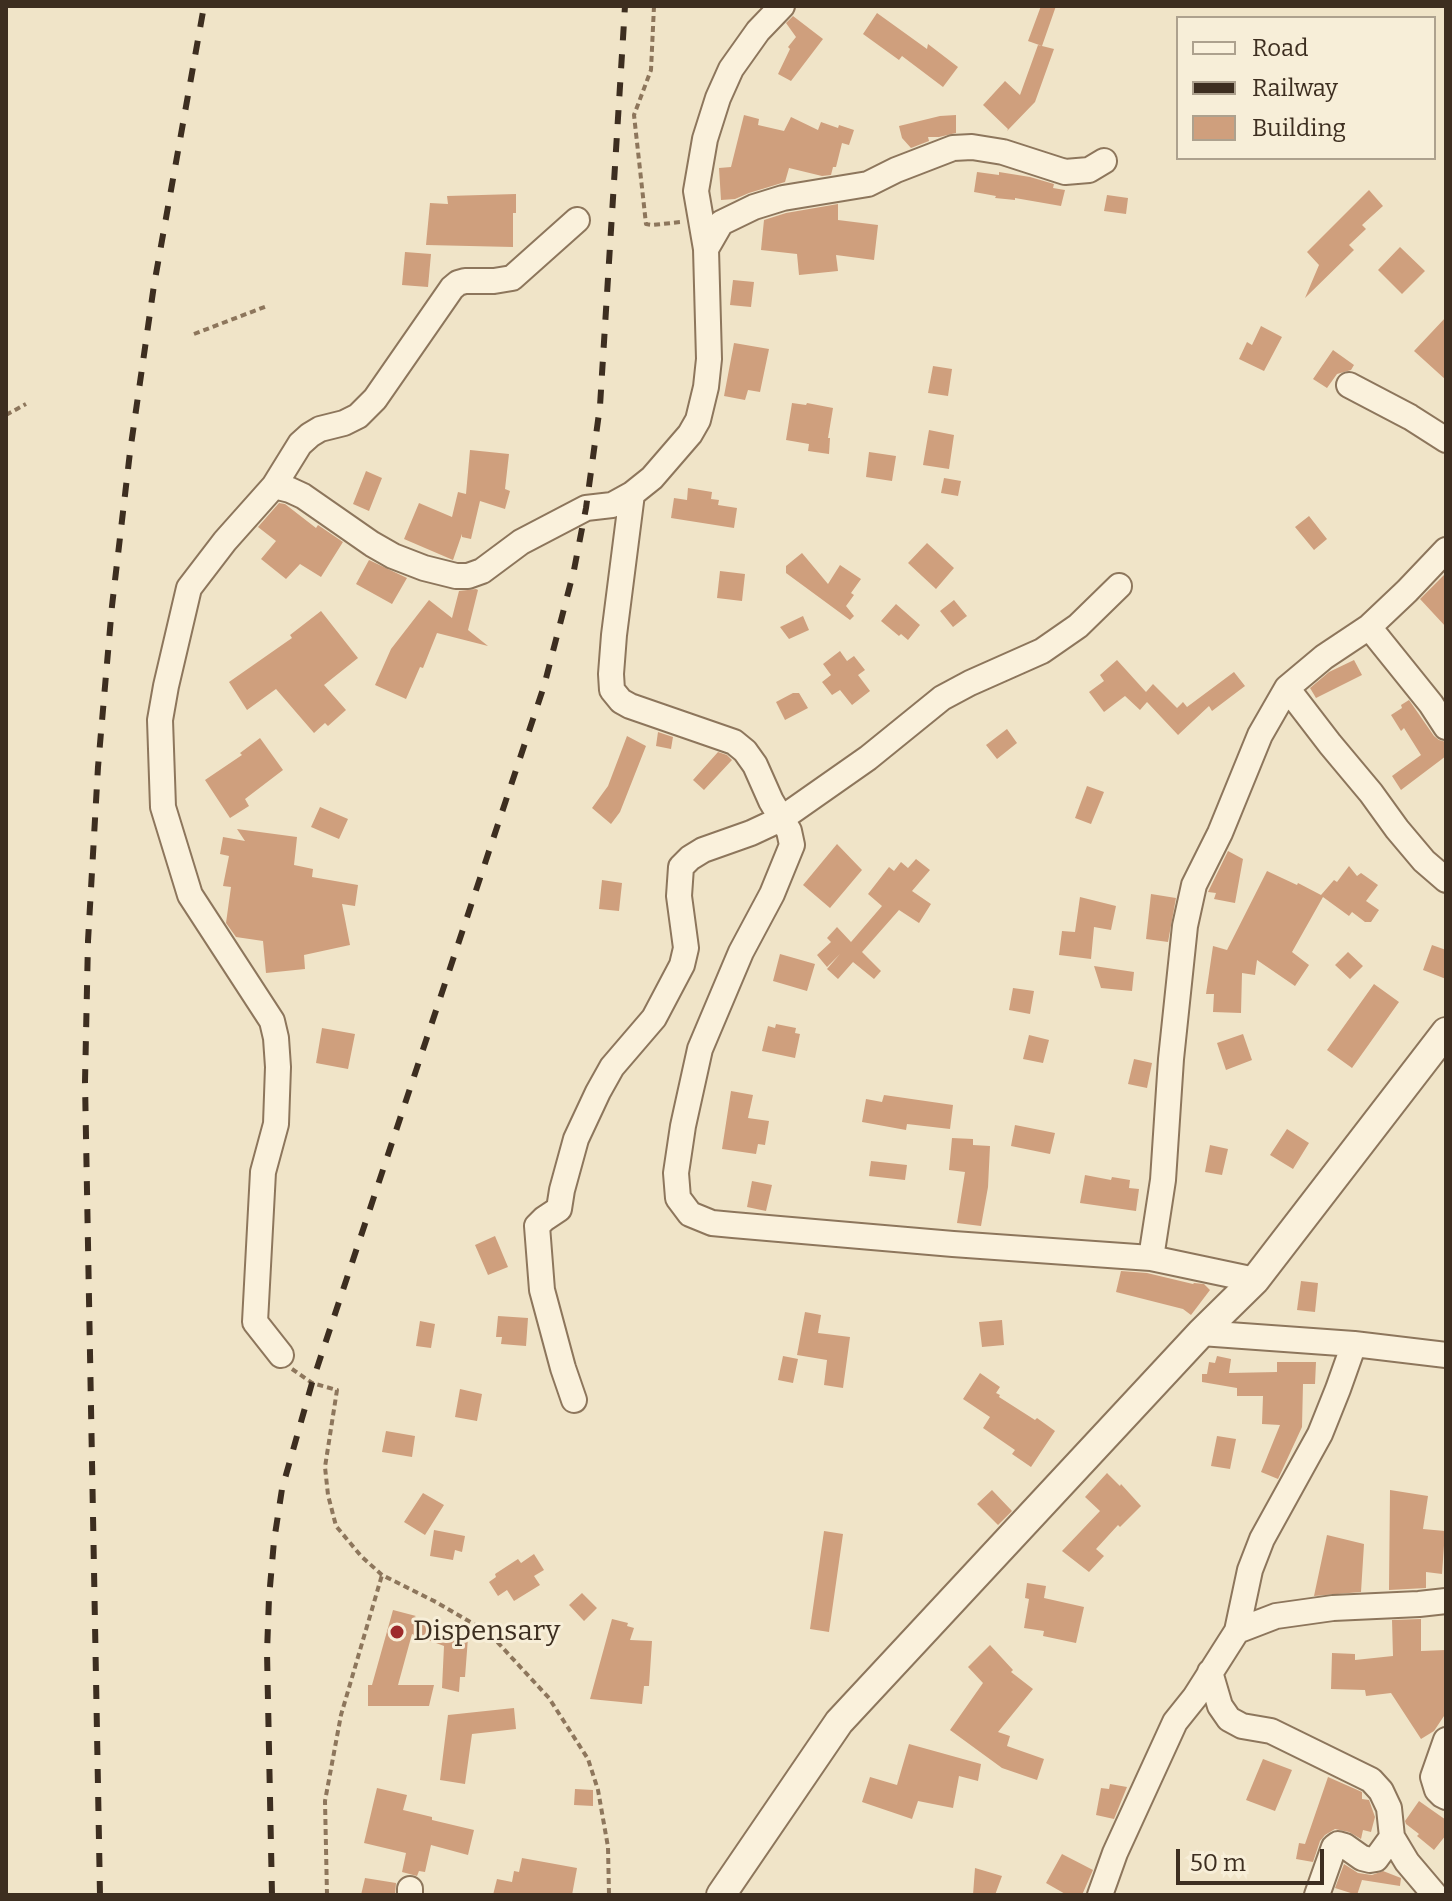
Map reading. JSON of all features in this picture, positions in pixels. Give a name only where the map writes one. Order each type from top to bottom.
[{"type":"street","points":[[274,486],[303,496],[393,556],[424,568],[468,576],[482,571],[521,542],[586,508],[612,505],[632,494],[661,467],[698,420],[706,387],[709,359],[706,249],[696,191],[700,162],[718,98],[731,69],[758,31],[782,6]]},
{"type":"street","points":[[706,249],[721,223],[754,207],[783,198],[868,184],[953,148],[972,147],[1003,152],[1065,172],[1089,170],[1104,161]]},
{"type":"street","points":[[281,1355],[255,1322],[263,1172],[276,1124],[276,1038],[272,1021],[190,895],[163,807],[160,720],[189,588],[225,541],[274,486],[300,444],[310,435],[358,416],[375,399],[458,283],[512,278],[577,220]]},
{"type":"street","points":[[1349,385],[1446,440]]},
{"type":"street","points":[[632,494],[614,635],[612,690],[630,706],[734,742],[745,751],[789,831],[792,845],[772,894],[741,952],[700,1049],[676,1173],[678,1198],[690,1214],[712,1223],[1151,1258],[1255,1280]]},
{"type":"street","points":[[1151,1258],[1163,1180],[1171,1059],[1185,926],[1194,885],[1220,833],[1260,735],[1287,688],[1324,657],[1369,627],[1446,550]]},
{"type":"street","points":[[574,1400],[542,1290],[537,1226],[559,1209],[576,1139],[598,1092],[612,1067],[654,1018],[682,965],[686,948],[679,896],[681,867],[703,850],[781,819],[868,758],[942,698],[1042,651],[1078,626],[1119,586]]},
{"type":"street","points":[[1369,627],[1446,727]]},
{"type":"street","points":[[1287,688],[1397,829],[1424,861],[1446,880]]},
{"type":"street","points":[[721,1895],[839,1722],[1201,1333],[1255,1280],[1446,1032]]},
{"type":"street","points":[[1201,1333],[1354,1344],[1446,1355]]},
{"type":"street","points":[[1100,1895],[1115,1853],[1175,1722],[1195,1697],[1237,1631],[1250,1570],[1262,1539],[1320,1434],[1354,1344]]},
{"type":"street","points":[[1237,1631],[1276,1616],[1333,1608],[1446,1601]]},
{"type":"street","points":[[1210,1672],[1220,1706],[1229,1719],[1242,1726],[1271,1731],[1371,1780],[1381,1791],[1389,1808],[1392,1837],[1407,1862],[1435,1895]]},
{"type":"street","points":[[1446,1740],[1433,1777],[1435,1786],[1446,1797]]},
{"type":"street","points":[[1317,1895],[1334,1847],[1338,1844],[1345,1846],[1362,1858],[1376,1859],[1392,1837]]},
{"type":"path","points":[[654,6],[651,70],[634,115],[646,224],[700,219]]},
{"type":"path","points":[[194,334],[267,306]]},
{"type":"path","points":[[6,415],[26,404]]},
{"type":"path","points":[[281,1355],[286,1364],[312,1383],[337,1390],[325,1467],[336,1526],[382,1575],[489,1633],[549,1698],[588,1759],[598,1790],[608,1847],[609,1895]]},
{"type":"path","points":[[327,1895],[325,1801],[341,1715],[382,1575]]},
{"type":"building","points":[[1041,6],[1056,6],[1042,46],[1028,41]]},
{"type":"building","points":[[877,13],[927,49],[928,44],[958,67],[943,87],[902,56],[899,60],[863,34]]},
{"type":"building","points":[[793,16],[823,39],[791,81],[778,74],[790,49],[788,47],[796,37],[786,23]]},
{"type":"building","points":[[1038,45],[1054,49],[1035,102],[1007,131],[983,105],[1005,81],[1020,95]]},
{"type":"building","points":[[744,115],[759,119],[758,125],[784,131],[791,117],[818,130],[821,122],[854,130],[849,145],[842,143],[831,175],[822,176],[789,168],[785,182],[735,199],[721,200],[719,168],[731,167]]},
{"type":"building","points":[[956,115],[956,133],[928,137],[929,141],[911,148],[902,138],[899,126]]},
{"type":"building","points":[[977,172],[999,175],[999,172],[1054,184],[1053,188],[1065,190],[1061,206],[1015,198],[995,198],[974,192]]},
{"type":"building","points":[[1369,190],[1383,206],[1362,225],[1366,229],[1349,245],[1354,250],[1305,298],[1319,265],[1307,252]]},
{"type":"building","points":[[516,194],[513,247],[426,245],[430,203],[448,204],[447,196]]},
{"type":"building","points":[[1107,195],[1128,198],[1126,214],[1104,211]]},
{"type":"building","points":[[838,204],[838,220],[878,225],[874,260],[836,255],[838,271],[799,275],[797,254],[761,250],[764,220]]},
{"type":"building","points":[[1400,247],[1425,271],[1402,294],[1378,270]]},
{"type":"building","points":[[405,252],[431,254],[428,287],[402,285]]},
{"type":"building","points":[[733,280],[754,282],[751,307],[730,305]]},
{"type":"building","points":[[1446,317],[1446,380],[1414,351]]},
{"type":"building","points":[[1261,326],[1282,337],[1264,371],[1239,359],[1247,342],[1252,345]]},
{"type":"building","points":[[734,343],[769,349],[760,392],[748,390],[745,400],[724,396]]},
{"type":"building","points":[[1333,350],[1354,365],[1351,370],[1337,374],[1327,388],[1313,379]]},
{"type":"building","points":[[933,366],[952,369],[948,396],[928,393]]},
{"type":"building","points":[[792,403],[833,408],[829,454],[808,451],[809,444],[786,440]]},
{"type":"building","points":[[929,430],[954,435],[949,469],[923,465]]},
{"type":"building","points":[[470,450],[509,454],[505,489],[510,491],[505,509],[480,501],[471,539],[462,537],[462,534],[453,560],[404,539],[419,503],[452,517],[458,492],[466,494]]},
{"type":"building","points":[[869,452],[896,456],[892,481],[866,477]]},
{"type":"building","points":[[366,471],[382,478],[369,511],[353,504]]},
{"type":"building","points":[[944,478],[961,481],[958,496],[941,493]]},
{"type":"building","points":[[688,488],[712,492],[711,499],[719,500],[718,505],[737,508],[734,528],[671,518],[674,498],[687,500]]},
{"type":"building","points":[[279,503],[343,542],[321,577],[300,564],[286,579],[261,559],[276,541],[258,527]]},
{"type":"building","points":[[1309,516],[1327,539],[1314,550],[1295,527]]},
{"type":"building","points":[[927,543],[954,568],[936,589],[908,563]]},
{"type":"building","points":[[802,553],[828,584],[840,565],[861,579],[846,606],[854,616],[850,620],[786,573],[786,566]]},
{"type":"building","points":[[369,560],[407,578],[392,604],[356,584]]},
{"type":"building","points":[[720,571],[745,574],[742,601],[717,598]]},
{"type":"building","points":[[1446,573],[1446,627],[1420,599]]},
{"type":"building","points":[[476,589],[468,630],[488,646],[437,633],[406,699],[375,685],[391,649],[429,600],[452,618],[459,591]]},
{"type":"building","points":[[954,600],[967,616],[953,627],[940,611]]},
{"type":"building","points":[[896,604],[920,625],[908,640],[881,621]]},
{"type":"building","points":[[321,611],[358,658],[324,685],[346,710],[328,726],[325,723],[314,733],[276,689],[247,710],[229,682],[292,638],[290,635]]},
{"type":"building","points":[[803,616],[809,630],[789,639],[780,627]]},
{"type":"building","points":[[840,651],[847,661],[854,656],[865,670],[858,675],[870,691],[852,705],[840,690],[832,695],[822,682],[831,675],[823,664]]},
{"type":"building","points":[[1117,660],[1146,692],[1153,684],[1177,708],[1183,702],[1187,707],[1234,672],[1245,686],[1212,711],[1209,706],[1178,735],[1147,702],[1140,710],[1125,696],[1104,712],[1089,692],[1104,681],[1100,675]]},
{"type":"building","points":[[1354,660],[1362,675],[1316,698],[1310,688],[1329,672]]},
{"type":"building","points":[[799,693],[808,708],[785,720],[776,702]]},
{"type":"building","points":[[1409,700],[1434,736],[1446,742],[1446,756],[1401,790],[1392,776],[1421,755],[1404,728],[1401,731],[1391,715]]},
{"type":"building","points":[[1007,729],[1017,743],[997,759],[986,745]]},
{"type":"building","points":[[658,732],[673,737],[671,749],[656,746]]},
{"type":"building","points":[[627,736],[646,746],[620,812],[611,824],[592,808],[608,786]]},
{"type":"building","points":[[260,738],[283,770],[245,799],[249,806],[230,818],[205,780],[242,755],[240,753]]},
{"type":"building","points":[[718,752],[732,760],[704,790],[693,780]]},
{"type":"building","points":[[1087,786],[1104,792],[1091,824],[1075,818]]},
{"type":"building","points":[[320,807],[348,819],[339,839],[311,827]]},
{"type":"building","points":[[237,829],[297,837],[294,865],[313,869],[312,877],[358,885],[355,906],[342,904],[350,945],[304,955],[305,969],[266,973],[263,941],[236,937],[226,923],[231,887],[223,886],[229,856],[220,854],[223,837],[245,841]]},
{"type":"building","points":[[837,844],[862,870],[830,908],[803,885]]},
{"type":"building","points":[[1228,851],[1243,859],[1235,903],[1214,899],[1216,893],[1208,892]]},
{"type":"building","points":[[916,859],[930,870],[912,891],[931,904],[919,923],[899,910],[862,952],[881,971],[874,979],[853,962],[838,979],[827,969],[840,954],[827,967],[817,955],[831,942],[827,938],[837,927],[851,942],[882,906],[868,894],[889,867],[894,871],[901,862],[908,868]]},
{"type":"building","points":[[1349,866],[1357,876],[1361,873],[1378,885],[1366,901],[1379,910],[1371,922],[1365,922],[1352,912],[1349,916],[1323,897],[1292,952],[1309,965],[1295,986],[1257,960],[1255,975],[1242,973],[1241,1013],[1213,1012],[1214,994],[1206,994],[1213,946],[1227,950],[1267,871],[1321,895],[1334,880],[1337,882]]},
{"type":"building","points":[[602,880],[622,883],[619,911],[599,909]]},
{"type":"building","points":[[1151,894],[1176,898],[1168,942],[1146,939]]},
{"type":"building","points":[[1080,897],[1116,906],[1111,930],[1094,927],[1091,959],[1059,955],[1062,931],[1075,932]]},
{"type":"building","points":[[1432,945],[1446,950],[1446,979],[1423,970]]},
{"type":"building","points":[[1348,952],[1363,966],[1350,979],[1335,965]]},
{"type":"building","points":[[780,954],[815,964],[807,991],[773,981]]},
{"type":"building","points":[[1094,966],[1134,972],[1132,991],[1101,988]]},
{"type":"building","points":[[1374,984],[1399,1002],[1352,1068],[1327,1050]]},
{"type":"building","points":[[1013,988],[1034,991],[1030,1014],[1009,1010]]},
{"type":"building","points":[[776,1024],[796,1028],[795,1033],[800,1034],[795,1058],[762,1051],[768,1026],[775,1028]]},
{"type":"building","points":[[322,1028],[355,1034],[348,1069],[316,1063]]},
{"type":"building","points":[[1243,1034],[1252,1060],[1226,1070],[1217,1043]]},
{"type":"building","points":[[1029,1035],[1049,1040],[1043,1063],[1023,1059]]},
{"type":"building","points":[[1134,1059],[1152,1063],[1147,1088],[1128,1084]]},
{"type":"building","points":[[731,1091],[753,1095],[748,1118],[769,1121],[765,1145],[758,1144],[756,1154],[722,1149]]},
{"type":"building","points":[[884,1095],[953,1105],[950,1129],[907,1124],[906,1130],[862,1122],[866,1099],[882,1102]]},
{"type":"building","points":[[1015,1125],[1055,1133],[1050,1154],[1011,1146]]},
{"type":"building","points":[[1287,1129],[1309,1143],[1293,1169],[1270,1155]]},
{"type":"building","points":[[952,1138],[973,1139],[973,1145],[990,1146],[988,1187],[981,1226],[957,1223],[965,1172],[949,1170]]},
{"type":"building","points":[[1210,1145],[1228,1149],[1222,1175],[1205,1172]]},
{"type":"building","points":[[871,1161],[907,1165],[905,1180],[869,1176]]},
{"type":"building","points":[[1085,1175],[1130,1180],[1129,1188],[1139,1189],[1136,1211],[1080,1203]]},
{"type":"building","points":[[752,1181],[772,1185],[766,1211],[747,1207]]},
{"type":"building","points":[[495,1236],[508,1267],[488,1275],[475,1245]]},
{"type":"building","points":[[1121,1271],[1204,1284],[1210,1290],[1191,1315],[1183,1309],[1116,1292]]},
{"type":"building","points":[[1301,1281],[1318,1283],[1315,1312],[1297,1310]]},
{"type":"building","points":[[805,1312],[821,1315],[818,1333],[850,1337],[843,1388],[824,1385],[827,1360],[797,1355]]},
{"type":"building","points":[[498,1316],[528,1318],[526,1346],[501,1344],[502,1337],[496,1337]]},
{"type":"building","points":[[1002,1320],[1004,1345],[982,1347],[979,1322]]},
{"type":"building","points":[[420,1321],[435,1324],[431,1348],[416,1346]]},
{"type":"building","points":[[783,1356],[798,1359],[793,1383],[778,1380]]},
{"type":"building","points":[[1217,1356],[1231,1359],[1229,1373],[1277,1372],[1277,1362],[1316,1362],[1315,1384],[1303,1384],[1302,1427],[1278,1479],[1261,1472],[1280,1425],[1262,1424],[1263,1396],[1237,1396],[1237,1388],[1202,1382],[1202,1374],[1207,1374],[1209,1362],[1215,1363]]},
{"type":"building","points":[[980,1373],[1000,1387],[996,1393],[999,1397],[1055,1431],[1031,1467],[1012,1454],[1015,1450],[983,1428],[990,1417],[963,1399]]},
{"type":"building","points":[[460,1389],[482,1394],[477,1421],[455,1417]]},
{"type":"building","points":[[386,1431],[415,1436],[412,1457],[382,1452]]},
{"type":"building","points":[[1217,1436],[1236,1439],[1230,1469],[1211,1466]]},
{"type":"building","points":[[1107,1473],[1141,1506],[1096,1549],[1104,1556],[1089,1572],[1062,1551],[1100,1511],[1085,1497]]},
{"type":"building","points":[[992,1490],[1012,1511],[998,1525],[977,1504]]},
{"type":"building","points":[[1390,1490],[1428,1496],[1423,1529],[1445,1531],[1442,1574],[1426,1572],[1426,1588],[1389,1590]]},
{"type":"building","points":[[423,1493],[444,1505],[425,1535],[404,1522]]},
{"type":"building","points":[[434,1530],[465,1536],[462,1552],[455,1550],[453,1560],[430,1556]]},
{"type":"building","points":[[824,1531],[843,1534],[829,1632],[810,1629]]},
{"type":"building","points":[[1327,1535],[1364,1544],[1361,1592],[1314,1596]]},
{"type":"building","points":[[534,1554],[544,1570],[534,1576],[540,1585],[514,1601],[507,1590],[498,1596],[489,1582],[496,1577],[495,1574],[518,1559],[521,1563]]},
{"type":"building","points":[[1027,1583],[1046,1586],[1044,1598],[1084,1607],[1076,1643],[1043,1636],[1044,1631],[1024,1628],[1029,1599],[1025,1598]]},
{"type":"building","points":[[582,1593],[597,1608],[584,1621],[569,1605]]},
{"type":"building","points":[[393,1610],[416,1616],[468,1638],[465,1677],[460,1677],[459,1692],[442,1688],[444,1646],[412,1634],[398,1685],[434,1685],[429,1706],[368,1706],[368,1685],[372,1685]]},
{"type":"building","points":[[612,1619],[634,1628],[630,1640],[652,1641],[649,1686],[644,1686],[642,1704],[590,1699]]},
{"type":"building","points":[[1421,1619],[1421,1651],[1446,1650],[1446,1713],[1434,1731],[1421,1739],[1391,1693],[1366,1696],[1365,1690],[1331,1689],[1332,1653],[1355,1654],[1355,1660],[1393,1656],[1392,1620]]},
{"type":"building","points":[[990,1645],[1013,1670],[1011,1672],[1033,1689],[998,1732],[1010,1736],[1007,1746],[1044,1759],[1037,1780],[1002,1768],[950,1730],[983,1683],[968,1667]]},
{"type":"building","points":[[514,1708],[516,1729],[472,1734],[465,1784],[440,1780],[448,1715]]},
{"type":"building","points":[[909,1744],[981,1764],[978,1781],[959,1776],[953,1808],[918,1801],[912,1819],[862,1802],[870,1777],[897,1785]]},
{"type":"building","points":[[1263,1759],[1292,1770],[1275,1811],[1246,1800]]},
{"type":"building","points":[[1328,1777],[1362,1792],[1362,1799],[1369,1800],[1375,1817],[1371,1832],[1363,1830],[1361,1839],[1335,1829],[1320,1841],[1313,1862],[1296,1859],[1299,1843],[1305,1844]]},
{"type":"building","points":[[1110,1784],[1127,1787],[1114,1819],[1096,1815],[1101,1788],[1109,1789]]},
{"type":"building","points":[[377,1788],[407,1795],[403,1810],[474,1830],[468,1855],[431,1845],[425,1872],[419,1871],[417,1876],[402,1872],[406,1853],[364,1843]]},
{"type":"building","points":[[575,1789],[593,1790],[593,1806],[574,1805]]},
{"type":"building","points":[[1419,1801],[1446,1820],[1446,1835],[1434,1850],[1405,1821]]},
{"type":"building","points":[[1062,1854],[1093,1870],[1082,1895],[1067,1895],[1046,1883]]},
{"type":"building","points":[[522,1858],[577,1868],[572,1895],[493,1895],[497,1879],[512,1882],[514,1871],[519,1872]]},
{"type":"building","points":[[1344,1864],[1358,1873],[1372,1875],[1383,1871],[1401,1878],[1400,1886],[1362,1880],[1357,1895],[1335,1888]]},
{"type":"building","points":[[975,1868],[1002,1876],[995,1895],[973,1895]]},
{"type":"building","points":[[365,1878],[396,1883],[395,1895],[361,1895]]},
{"type":"railway","points":[[100,1895],[85,1082],[88,941],[98,767],[130,452],[154,285],[204,6]]},
{"type":"railway","points":[[272,1895],[267,1652],[274,1541],[282,1489],[312,1383],[544,686],[574,570],[600,406],[625,6]]},
{"type":"place","name":"Dispensary","points":[[397,1632]]}]
